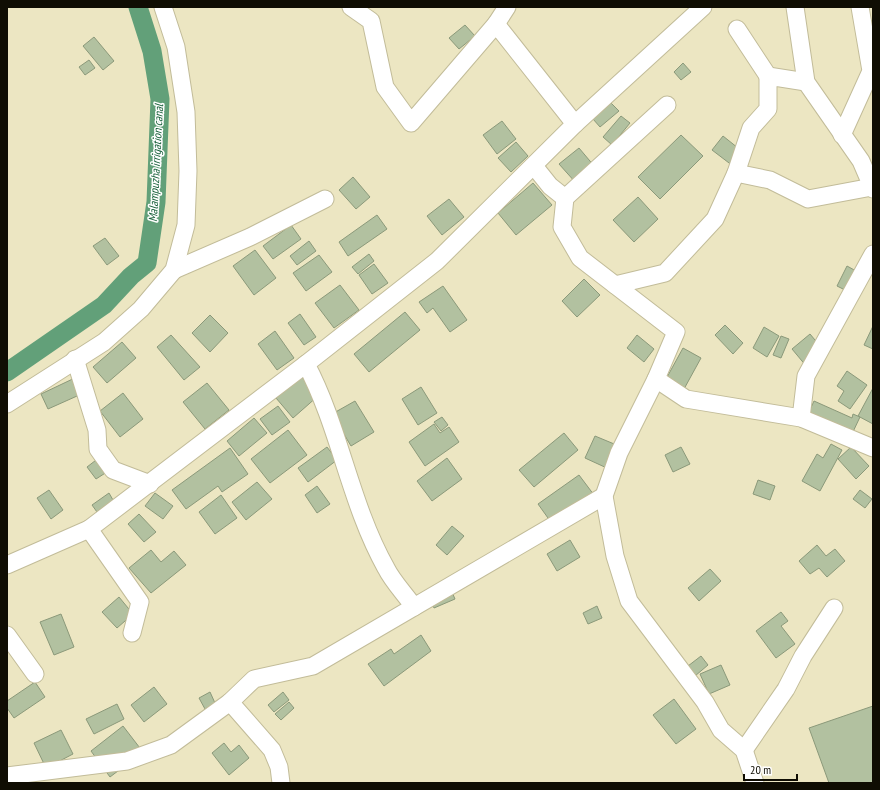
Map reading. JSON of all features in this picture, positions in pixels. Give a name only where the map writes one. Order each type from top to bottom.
[{"type":"street","points":[[7,404],[104,342],[141,309],[174,270],[186,225],[188,171],[186,112],[176,47],[163,7]]},
{"type":"street","points":[[351,7],[371,21],[385,87],[410,123],[496,24],[507,7]]},
{"type":"street","points":[[495,7],[496,24],[575,124]]},
{"type":"street","points":[[7,565],[89,529],[306,364],[437,261],[575,124],[703,7]]},
{"type":"street","points":[[736,173],[770,180],[808,199],[872,188],[867,162],[842,135],[806,82],[795,7]]},
{"type":"street","points":[[842,135],[871,71],[860,7]]},
{"type":"street","points":[[615,285],[665,273],[715,220],[736,173],[751,128],[768,109],[768,76],[738,29]]},
{"type":"street","points":[[768,76],[806,82]]},
{"type":"street","points":[[667,105],[565,198],[562,227],[580,258],[676,332],[656,379],[619,453],[604,496],[615,556],[629,602],[704,702],[721,730],[744,750],[755,783]]},
{"type":"street","points":[[534,166],[550,186],[565,198]]},
{"type":"street","points":[[174,270],[250,237],[325,199]]},
{"type":"street","points":[[801,418],[806,376],[873,254]]},
{"type":"street","points":[[75,360],[97,430],[98,449],[113,470],[150,484]]},
{"type":"street","points":[[306,364],[318,385],[363,516],[383,562],[414,607]]},
{"type":"street","points":[[656,379],[686,399],[801,418],[873,448]]},
{"type":"street","points":[[7,776],[127,760],[171,745],[230,702],[254,679],[313,666],[604,496]]},
{"type":"street","points":[[89,529],[140,602],[132,633]]},
{"type":"street","points":[[744,750],[786,689],[803,656],[834,608]]},
{"type":"street","points":[[7,635],[35,674]]},
{"type":"street","points":[[230,702],[272,750],[278,767],[281,783]]},
{"type":"building","points":[[465,25],[475,36],[459,49],[449,38]]},
{"type":"building","points":[[94,37],[114,61],[103,70],[83,46]]},
{"type":"building","points":[[89,60],[95,68],[85,75],[79,67]]},
{"type":"building","points":[[683,63],[691,72],[681,80],[674,72]]},
{"type":"building","points":[[611,103],[619,111],[600,127],[593,119]]},
{"type":"building","points":[[621,116],[630,123],[612,145],[603,137]]},
{"type":"building","points":[[502,121],[516,139],[497,154],[483,135]]},
{"type":"building","points":[[681,135],[703,156],[660,199],[638,177]]},
{"type":"building","points":[[723,136],[743,152],[733,166],[712,150]]},
{"type":"building","points":[[516,142],[528,156],[511,172],[498,158]]},
{"type":"building","points":[[579,148],[595,167],[576,183],[559,164]]},
{"type":"building","points":[[353,177],[370,197],[356,209],[339,190]]},
{"type":"building","points":[[533,183],[552,205],[516,235],[498,213]]},
{"type":"building","points":[[638,197],[658,219],[634,242],[613,220]]},
{"type":"building","points":[[449,199],[464,217],[442,235],[427,216]]},
{"type":"building","points":[[377,215],[387,229],[348,256],[339,242]]},
{"type":"building","points":[[291,225],[301,239],[273,259],[263,246]]},
{"type":"building","points":[[105,238],[119,256],[107,265],[93,246]]},
{"type":"building","points":[[309,241],[316,251],[297,265],[290,256]]},
{"type":"building","points":[[255,250],[276,278],[254,295],[233,266]]},
{"type":"building","points":[[369,254],[374,261],[358,274],[352,267]]},
{"type":"building","points":[[319,255],[332,272],[306,291],[293,273]]},
{"type":"building","points":[[374,264],[388,283],[372,294],[359,275]]},
{"type":"building","points":[[847,266],[867,277],[857,296],[837,286]]},
{"type":"building","points":[[584,279],[600,295],[577,317],[562,301]]},
{"type":"building","points":[[340,285],[359,310],[334,328],[315,303]]},
{"type":"building","points":[[443,286],[467,320],[450,332],[433,308],[427,313],[419,302]]},
{"type":"building","points":[[405,312],[420,330],[369,372],[354,354]]},
{"type":"building","points":[[300,314],[316,337],[304,345],[288,323]]},
{"type":"building","points":[[210,315],[228,333],[210,352],[192,333]]},
{"type":"building","points":[[725,325],[743,343],[733,354],[715,335]]},
{"type":"building","points":[[873,326],[873,349],[864,345]]},
{"type":"building","points":[[764,327],[779,336],[767,357],[753,348]]},
{"type":"building","points":[[275,331],[294,358],[277,370],[258,344]]},
{"type":"building","points":[[810,334],[825,352],[807,367],[792,349]]},
{"type":"building","points":[[171,335],[200,367],[184,380],[157,347]]},
{"type":"building","points":[[637,335],[654,349],[644,362],[627,348]]},
{"type":"building","points":[[781,336],[789,339],[781,358],[773,355]]},
{"type":"building","points":[[122,342],[136,358],[107,383],[93,367]]},
{"type":"building","points":[[683,348],[701,358],[684,389],[666,379]]},
{"type":"building","points":[[847,371],[867,385],[850,409],[838,401],[844,391],[837,386]]},
{"type":"building","points":[[79,376],[86,392],[48,409],[41,394]]},
{"type":"building","points":[[301,376],[318,396],[293,418],[276,398]]},
{"type":"building","points":[[207,383],[229,410],[205,429],[183,402]]},
{"type":"building","points":[[421,387],[437,413],[418,425],[402,399]]},
{"type":"building","points":[[873,388],[873,424],[858,416]]},
{"type":"building","points":[[123,393],[143,419],[120,437],[100,411]]},
{"type":"building","points":[[355,401],[374,432],[351,446],[332,414]]},
{"type":"building","points":[[814,401],[852,418],[853,414],[860,417],[851,436],[807,416]]},
{"type":"building","points":[[278,406],[290,422],[272,435],[260,419]]},
{"type":"building","points":[[442,417],[448,425],[441,431],[434,422]]},
{"type":"building","points":[[254,418],[267,433],[239,456],[227,441]]},
{"type":"building","points":[[434,424],[440,433],[449,427],[459,442],[425,466],[409,442]]},
{"type":"building","points":[[288,430],[307,455],[270,483],[251,459]]},
{"type":"building","points":[[564,433],[578,450],[534,487],[519,470]]},
{"type":"building","points":[[595,436],[619,446],[609,469],[585,458]]},
{"type":"building","points":[[831,444],[842,450],[820,491],[802,481],[817,454],[823,458]]},
{"type":"building","points":[[327,447],[337,460],[308,482],[298,468]]},
{"type":"building","points":[[681,447],[690,464],[673,472],[665,455]]},
{"type":"building","points":[[851,447],[869,466],[856,479],[838,459]]},
{"type":"building","points":[[230,448],[248,474],[222,492],[218,486],[186,509],[172,490]]},
{"type":"building","points":[[100,457],[110,470],[96,479],[87,467]]},
{"type":"building","points":[[447,458],[462,479],[432,501],[417,481]]},
{"type":"building","points":[[579,475],[594,495],[553,525],[538,504]]},
{"type":"building","points":[[758,480],[775,486],[770,500],[753,494]]},
{"type":"building","points":[[257,482],[272,499],[246,520],[232,502]]},
{"type":"building","points":[[317,486],[330,504],[317,513],[305,495]]},
{"type":"building","points":[[49,490],[63,510],[51,519],[37,498]]},
{"type":"building","points":[[860,490],[872,499],[865,508],[853,499]]},
{"type":"building","points":[[109,493],[113,500],[97,512],[92,505]]},
{"type":"building","points":[[155,493],[173,506],[163,519],[145,506]]},
{"type":"building","points":[[221,495],[237,518],[215,534],[199,512]]},
{"type":"building","points":[[139,514],[156,532],[144,542],[128,524]]},
{"type":"building","points":[[452,526],[464,536],[447,555],[436,545]]},
{"type":"building","points":[[570,540],[580,557],[557,571],[547,554]]},
{"type":"building","points":[[817,545],[826,556],[835,549],[845,561],[827,577],[819,568],[810,574],[799,561]]},
{"type":"building","points":[[151,550],[161,562],[174,551],[186,565],[151,593],[129,568]]},
{"type":"building","points":[[710,569],[721,581],[699,601],[688,588]]},
{"type":"building","points":[[448,583],[455,599],[434,608],[428,591]]},
{"type":"building","points":[[119,597],[133,614],[117,628],[102,612]]},
{"type":"building","points":[[597,606],[602,618],[588,624],[583,613]]},
{"type":"building","points":[[781,612],[788,621],[781,626],[795,644],[776,658],[756,631]]},
{"type":"building","points":[[61,614],[74,647],[54,655],[40,622]]},
{"type":"building","points":[[421,635],[431,651],[384,686],[368,664],[391,649],[394,654]]},
{"type":"building","points":[[701,656],[708,665],[695,676],[688,666]]},
{"type":"building","points":[[721,665],[730,685],[709,694],[700,674]]},
{"type":"building","points":[[35,682],[45,697],[14,718],[7,708],[7,701]]},
{"type":"building","points":[[154,687],[167,704],[144,722],[131,705]]},
{"type":"building","points":[[210,692],[215,703],[205,709],[199,698]]},
{"type":"building","points":[[283,692],[289,700],[274,712],[268,705]]},
{"type":"building","points":[[674,699],[696,729],[676,744],[653,715]]},
{"type":"building","points":[[289,702],[294,708],[281,720],[275,714]]},
{"type":"building","points":[[117,704],[124,719],[94,734],[86,719]]},
{"type":"building","points":[[873,706],[873,783],[829,783],[809,728]]},
{"type":"building","points":[[123,726],[143,752],[110,777],[91,751]]},
{"type":"building","points":[[61,730],[73,754],[46,768],[34,743]]},
{"type":"building","points":[[224,743],[231,752],[239,745],[249,758],[229,775],[212,753]]},
{"type":"waterway","name":"Malampuzha irrigation canal","points":[[7,372],[104,305],[131,276],[147,263],[156,202],[160,99],[152,51],[138,7]]}]
